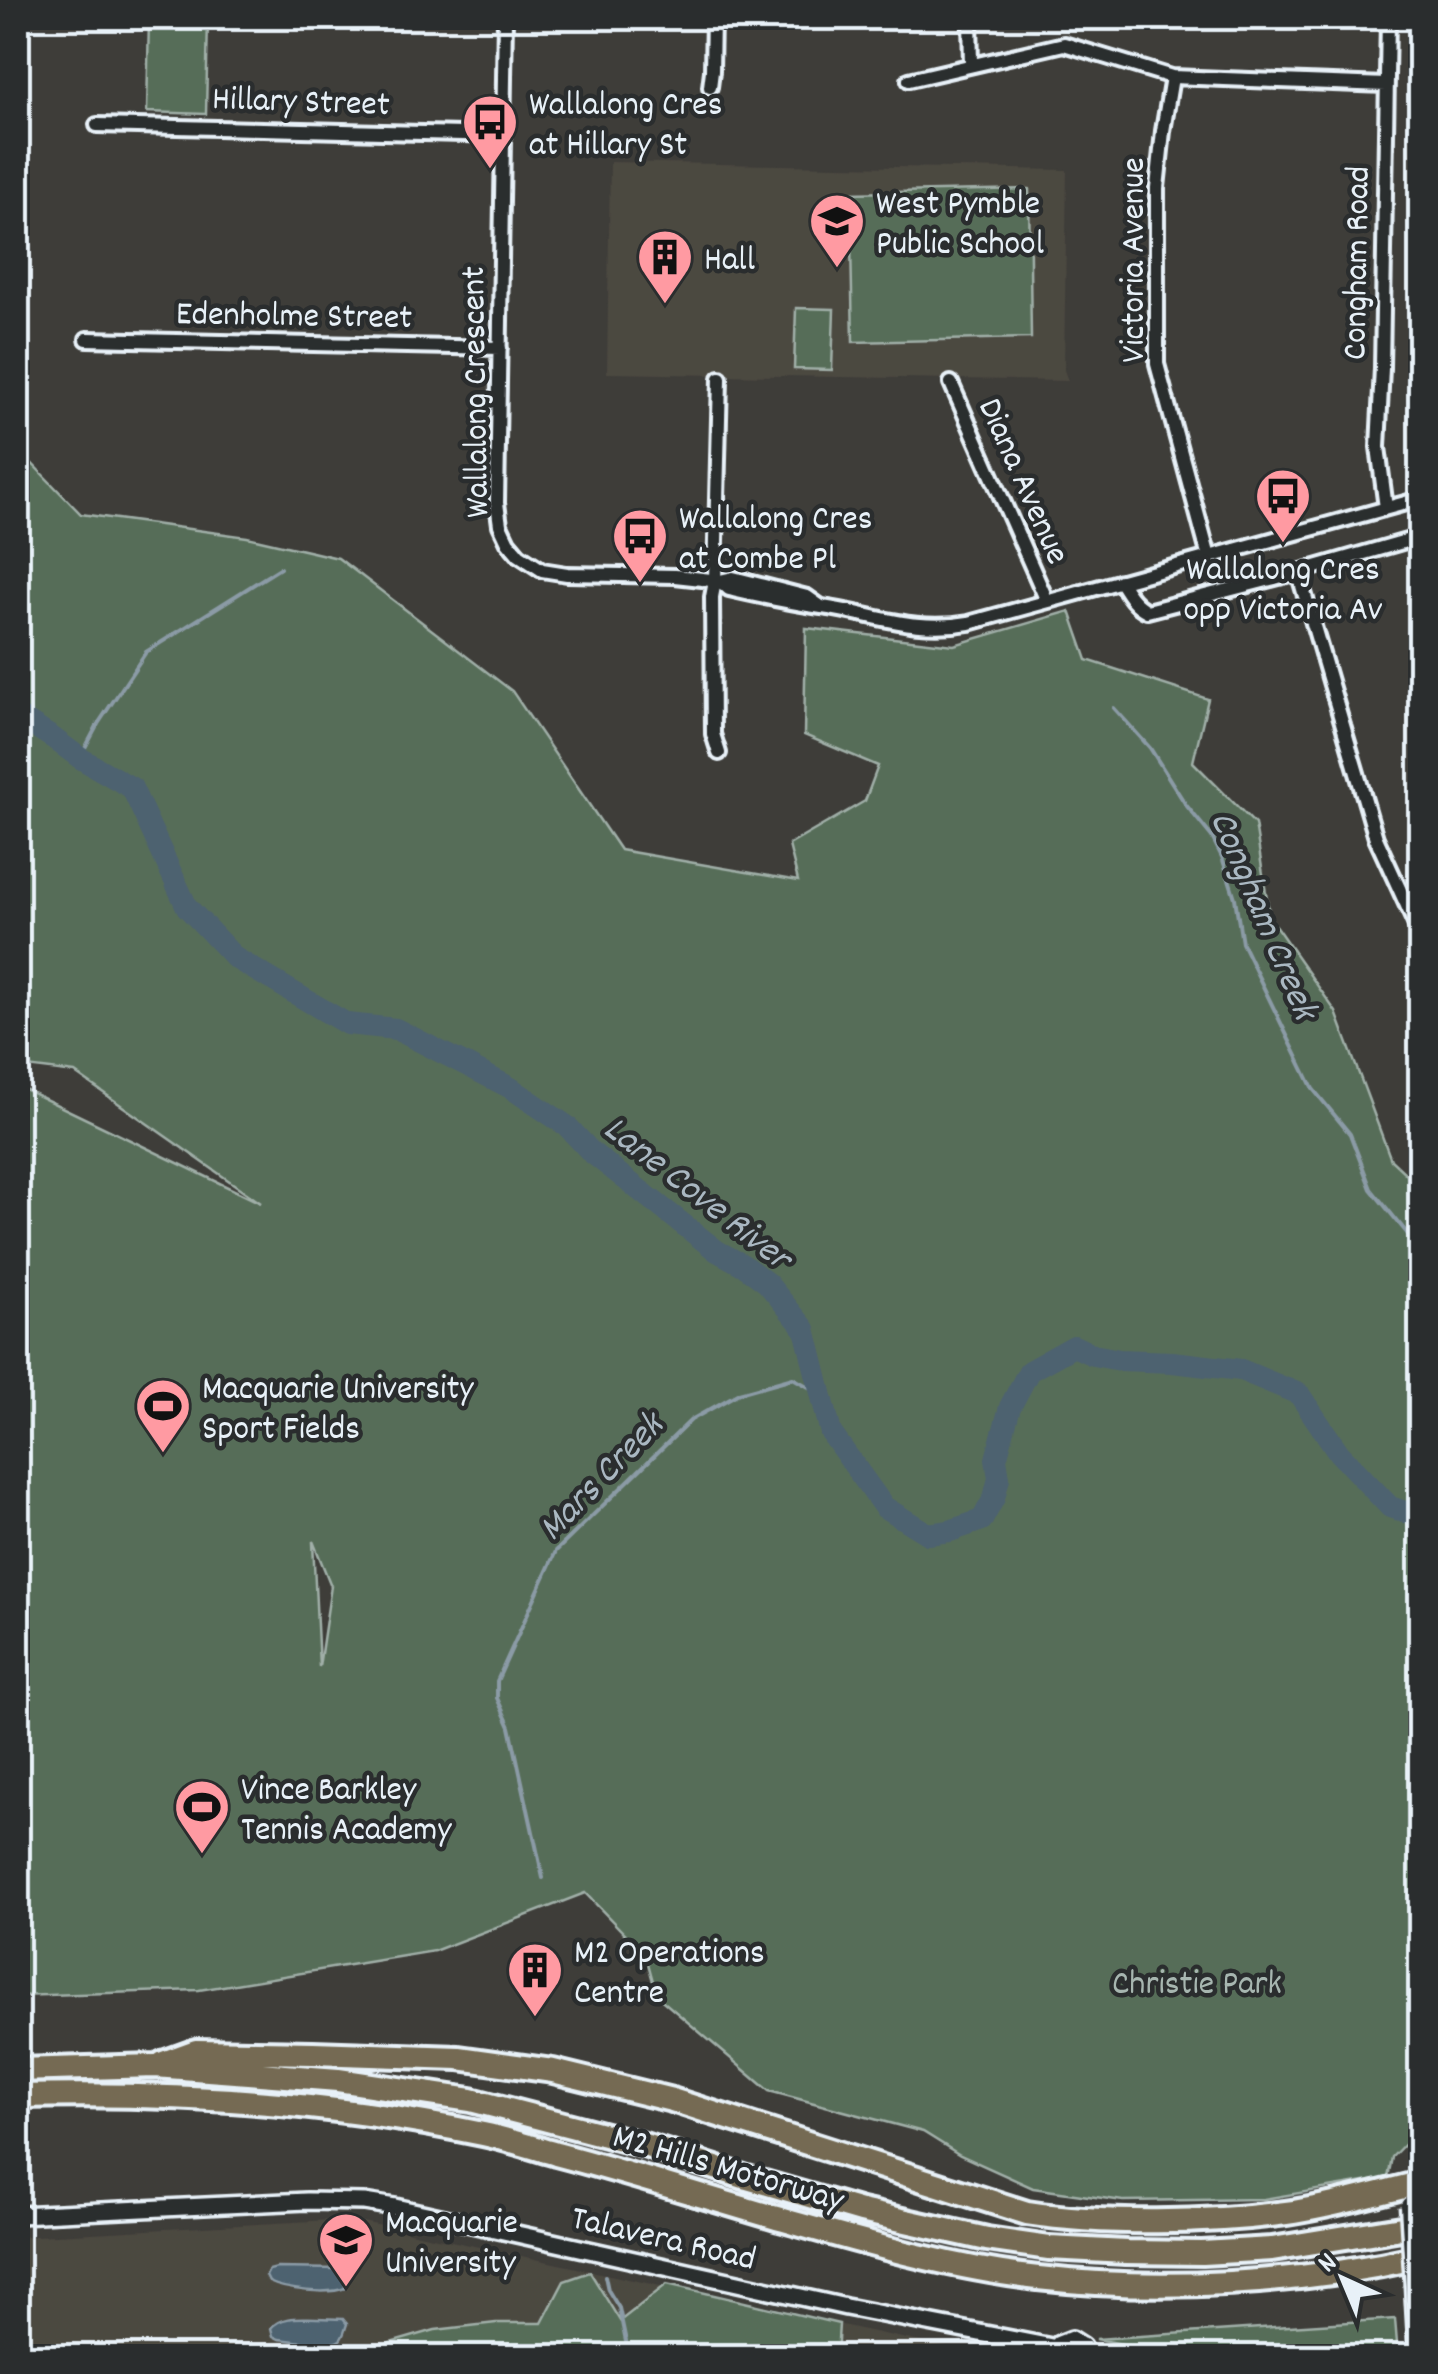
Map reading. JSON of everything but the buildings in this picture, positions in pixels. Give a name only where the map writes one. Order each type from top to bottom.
[{"type":"highway","points":[[155,2066],[196,2051],[414,2055],[553,2071],[672,2100],[1027,2213],[1074,2220],[1226,2218],[1415,2200]]},
{"type":"highway","name":"M2 Hills Motorway","points":[[18,2070],[155,2066],[338,2080],[470,2100],[644,2144],[862,2211],[986,2239],[1050,2248],[1219,2252],[1290,2246],[1415,2200]]},
{"type":"highway","name":"M2 Hills Motorway","points":[[18,2096],[200,2098],[420,2122],[487,2134],[870,2243],[1036,2278],[1111,2284],[1250,2282],[1334,2273],[1420,2256]]},
{"type":"highway","points":[[1166,2283],[1243,2292],[1418,2278]]},
{"type":"main road","points":[[1415,2200],[1419,2356]]},
{"type":"street","name":"Wallalong Crescent","points":[[505,18],[497,514],[508,542],[530,564],[554,573],[718,581],[729,589],[804,606],[941,627],[969,623],[1420,499]]},
{"type":"street","points":[[710,87],[713,18]]},
{"type":"street","points":[[970,18],[971,65]]},
{"type":"street","name":"Congham Road","points":[[1386,508],[1378,448],[1388,18]]},
{"type":"street","points":[[909,80],[1064,44],[1172,77],[1386,85]]},
{"type":"street","name":"Victoria Avenue","points":[[1172,77],[1157,188],[1156,364],[1209,557]]},
{"type":"street","name":"Hillary Street","points":[[97,125],[503,135]]},
{"type":"street","name":"Edenholme Street","points":[[87,339],[500,348]]},
{"type":"street","points":[[719,753],[713,734],[712,597],[718,581],[720,378]]},
{"type":"street","name":"Diana Avenue","points":[[951,384],[1047,601]]},
{"type":"street","points":[[1120,581],[1139,608],[1147,611],[1420,537]]},
{"type":"street","points":[[1298,572],[1376,838],[1420,934]]},
{"type":"street","name":"Talavera Road","points":[[18,2216],[307,2200],[364,2202],[1057,2352],[1063,2342],[1072,2339],[1080,2342],[1087,2356]]},
{"type":"shaded area","name":"West Pymble Public School","points":[[610,162],[1067,170],[1064,370],[1068,381],[607,373]]},
{"type":"shaded area","name":"Macquarie University","points":[[349,2219],[986,2356],[18,2356],[18,2237]]},
{"type":"green space","points":[[149,18],[208,18],[206,114],[147,112]]},
{"type":"green space","points":[[1029,189],[1031,338],[853,342],[850,193]]},
{"type":"green space","points":[[796,308],[834,309],[832,370],[794,369]]},
{"type":"green space","name":"Christie Park","points":[[18,449],[81,514],[247,537],[338,558],[512,691],[620,850],[798,881],[789,845],[865,801],[878,766],[804,735],[806,628],[954,645],[1070,611],[1087,660],[1208,699],[1193,762],[1255,824],[1270,918],[1336,1012],[1391,1160],[1420,1187],[1420,2134],[1417,2131],[1392,2157],[1388,2178],[1264,2199],[1123,2201],[1033,2188],[960,2155],[923,2132],[769,2091],[657,1996],[646,1956],[585,1893],[434,1951],[199,1990],[18,1996],[18,1086],[261,1203],[75,1073],[18,1066]],"holes":[[[313,1541],[331,1586],[319,1667]]]},
{"type":"green space","points":[[590,2272],[620,2321],[667,2284],[839,2324],[837,2356],[809,2349],[808,2356],[382,2356],[390,2343],[435,2330],[496,2323],[542,2323],[564,2281]]},
{"type":"green space","points":[[1395,2319],[1398,2356],[1187,2356],[1096,2339]]},
{"type":"water","points":[[341,2269],[346,2273],[345,2288],[318,2291],[276,2285],[266,2276],[269,2270]]},
{"type":"water","points":[[292,2318],[343,2319],[347,2324],[340,2340],[335,2342],[279,2339],[273,2336],[271,2328]]},
{"type":"waterway","points":[[80,758],[146,652],[280,568]]},
{"type":"waterway","name":"Congham Creek","points":[[1114,708],[1150,748],[1186,805],[1212,837],[1235,898],[1242,943],[1313,1089],[1350,1134],[1371,1189],[1420,1249]]},
{"type":"waterway","name":"Lane Cove River","points":[[18,716],[132,788],[187,907],[235,958],[347,1024],[396,1029],[511,1088],[567,1126],[591,1152],[717,1251],[767,1283],[805,1329],[831,1433],[884,1507],[928,1534],[982,1520],[999,1478],[996,1459],[1010,1407],[1029,1371],[1074,1346],[1093,1355],[1120,1360],[1241,1370],[1299,1394],[1339,1453],[1390,1507],[1420,1517]]},
{"type":"waterway","name":"Mars Creek","points":[[543,1878],[510,1727],[497,1698],[497,1681],[556,1551],[691,1420],[739,1393],[793,1378],[821,1394]]},
{"type":"waterway","name":"Mars Creek","points":[[605,2276],[619,2308],[629,2356]]},
{"type":"place","name":"Wallalong Cres at Hillary St","points":[[490,171]]},
{"type":"place","name":"West Pymble Public School","points":[[837,270]]},
{"type":"place","name":"Hall","points":[[665,306]]},
{"type":"place","name":"Wallalong Cres opp Victoria Av","points":[[1283,545]]},
{"type":"place","name":"Wallalong Cres at Combe Pl","points":[[640,585]]},
{"type":"place","name":"Macquarie University Sport Fields","points":[[163,1455]]},
{"type":"place","name":"Vince Barkley Tennis Academy","points":[[202,1856]]},
{"type":"place","name":"M2 Operations Centre","points":[[535,2019]]},
{"type":"place","name":"Macquarie University","points":[[346,2289]]}]
